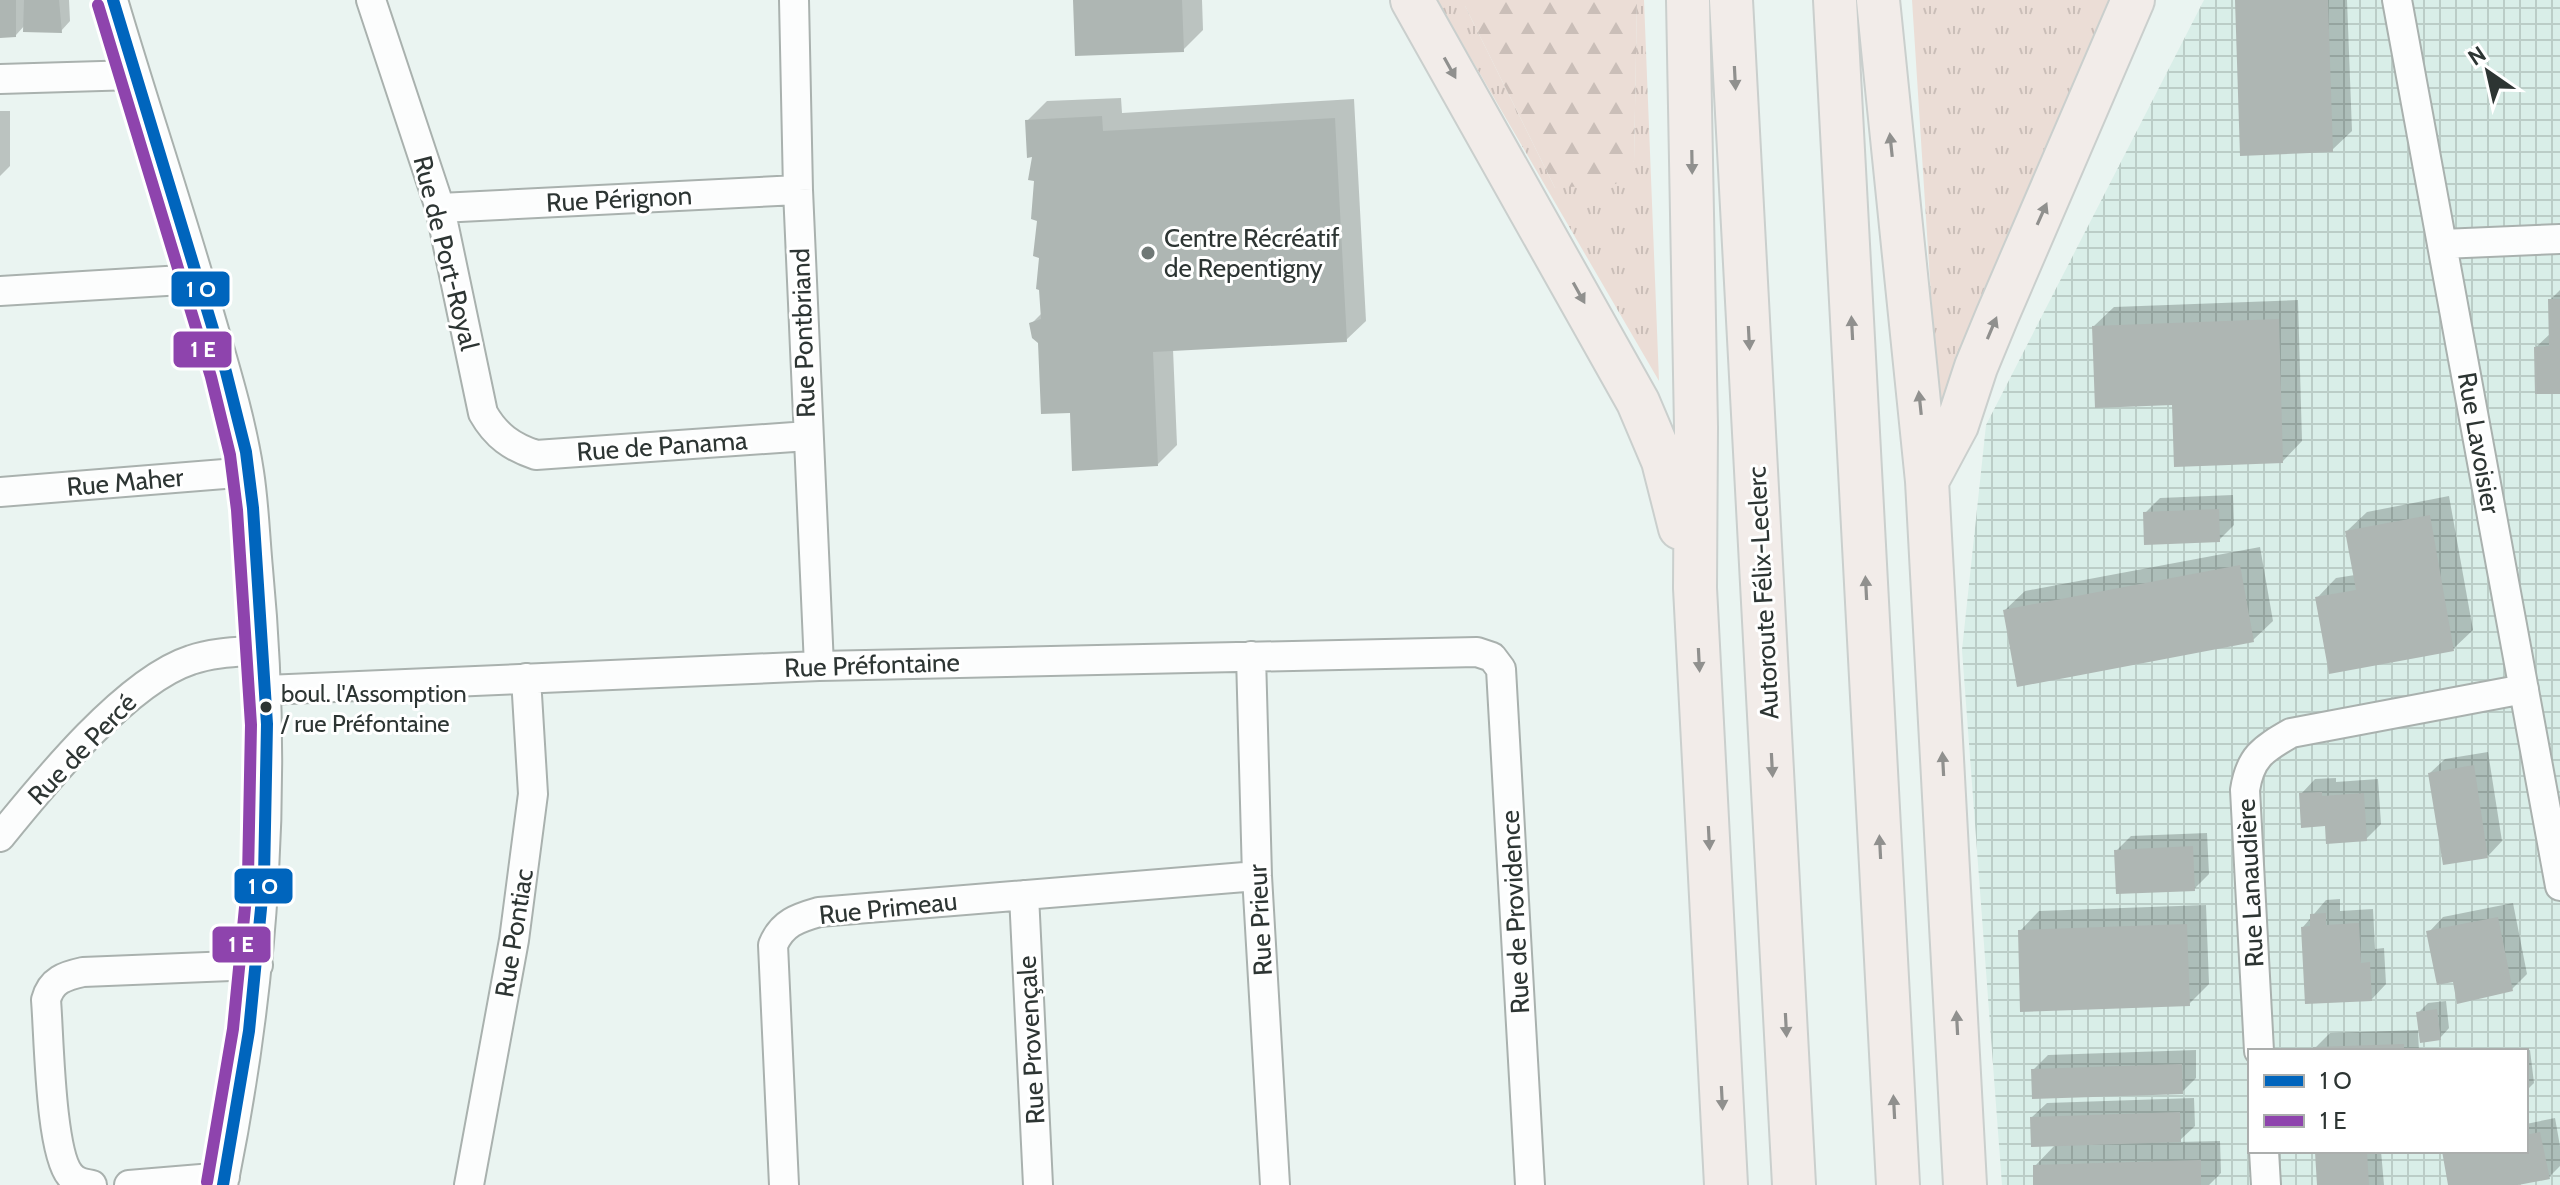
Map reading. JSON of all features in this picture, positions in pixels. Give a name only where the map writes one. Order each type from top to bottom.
[{"type":"highway","points":[[1412,0],[1644,412],[1663,461],[1695,588]]},
{"type":"highway","points":[[1688,0],[1696,427],[1695,588],[1726,1185]]},
{"type":"highway","name":"Autoroute Félix-Leclerc","points":[[1731,0],[1794,1185]]},
{"type":"highway","points":[[1835,0],[1898,1185]]},
{"type":"highway","points":[[1878,0],[1927,481],[1965,1185]]},
{"type":"highway","points":[[1927,481],[1957,425],[1992,328],[2133,0]]},
{"type":"street","points":[[113,0],[173,187],[249,472],[266,690],[267,856],[258,965],[224,1181],[129,1185]]},
{"type":"street","name":"Rue de Port-Royal","points":[[371,0],[440,208],[483,413],[493,431],[518,449]]},
{"type":"street","name":"Rue Pontbriand","points":[[794,0],[798,190],[819,666]]},
{"type":"street","name":"Rue Lavoisier","points":[[2397,0],[2560,886]]},
{"type":"street","points":[[0,79],[135,75]]},
{"type":"street","name":"Rue Pérignon","points":[[440,208],[798,190]]},
{"type":"street","points":[[2442,244],[2560,239]]},
{"type":"street","points":[[0,291],[199,279]]},
{"type":"street","name":"Rue de Panama","points":[[518,449],[536,455],[808,436]]},
{"type":"street","name":"Rue Maher","points":[[0,492],[249,472]]},
{"type":"street","name":"Rue de Percé","points":[[0,837],[102,723],[141,688],[166,671],[192,659],[264,650]]},
{"type":"street","name":"Rue Préfontaine","points":[[266,690],[819,666],[1477,652]]},
{"type":"street","name":"Rue de Providence","points":[[1477,652],[1492,657],[1501,669],[1530,1185]]},
{"type":"street","name":"Rue Prieur","points":[[1251,656],[1257,876],[1275,1185]]},
{"type":"street","name":"Rue Pontiac","points":[[469,1185],[514,940],[533,794],[526,678]]},
{"type":"street","name":"Rue Lanaudière","points":[[2259,1049],[2245,790],[2248,773],[2257,756],[2291,733],[2524,689]]},
{"type":"street","name":"Rue Primeau","points":[[784,1185],[773,945],[779,931],[796,919],[819,912],[1257,876]]},
{"type":"street","name":"Rue Provençale","points":[[1024,895],[1038,1185]]},
{"type":"street","points":[[92,1185],[77,1182],[67,1173],[57,1144],[46,1000],[48,990],[56,981],[83,972],[258,965]]},
{"type":"street","points":[[2264,1153],[2266,1185]]},
{"type":"shaded area","points":[[2204,0],[2560,0],[2560,1185],[2002,1185],[1962,650],[1986,425]]},
{"type":"green space","points":[[1437,0],[1465,0],[1465,6],[1555,188],[1634,161],[1637,0],[1644,0],[1659,381]]},
{"type":"green space","points":[[1465,0],[1637,0],[1634,161],[1616,184],[1555,188],[1465,6]]},
{"type":"green space","points":[[1912,0],[2120,0],[1939,421]]},
{"type":"building","points":[[0,0],[16,0],[16,37],[0,38]]},
{"type":"building","points":[[24,0],[59,0],[62,33],[23,32]]},
{"type":"building","points":[[1073,0],[1182,0],[1184,52],[1075,56]]},
{"type":"building","points":[[2235,0],[2328,0],[2333,152],[2240,156]]},
{"type":"building","points":[[1102,116],[1103,131],[1335,118],[1347,342],[1153,352],[1158,466],[1072,471],[1070,413],[1041,414],[1038,343],[1032,338],[1029,323],[1041,319],[1039,290],[1036,289],[1039,258],[1033,256],[1037,221],[1031,219],[1034,181],[1028,180],[1032,157],[1027,158],[1025,120]]},
{"type":"building","points":[[2548,299],[2560,299],[2560,394],[2535,394],[2534,347],[2549,346]]},
{"type":"building","points":[[2279,319],[2283,463],[2174,467],[2172,405],[2095,408],[2092,326]]},
{"type":"building","points":[[2219,509],[2220,542],[2144,545],[2143,512]]},
{"type":"building","points":[[2430,515],[2454,651],[2329,674],[2315,597],[2356,590],[2345,531]]},
{"type":"building","points":[[2240,565],[2254,642],[2017,687],[2003,610]]},
{"type":"building","points":[[2474,765],[2488,858],[2443,865],[2428,773]]},
{"type":"building","points":[[2322,792],[2322,796],[2364,793],[2367,841],[2326,844],[2325,826],[2301,828],[2299,793]]},
{"type":"building","points":[[2193,846],[2195,891],[2116,894],[2114,850]]},
{"type":"building","points":[[2326,913],[2326,925],[2359,923],[2361,963],[2370,962],[2372,1001],[2305,1004],[2301,927],[2310,926],[2310,914]]},
{"type":"building","points":[[2498,917],[2513,991],[2457,1004],[2453,982],[2437,985],[2426,931]]},
{"type":"building","points":[[2187,924],[2190,1006],[2020,1012],[2018,930]]},
{"type":"building","points":[[2437,1009],[2441,1040],[2420,1043],[2416,1012]]},
{"type":"building","points":[[2404,1044],[2404,1049],[2313,1047]]},
{"type":"building","points":[[2182,1064],[2183,1094],[2032,1099],[2031,1069]]},
{"type":"building","points":[[2180,1112],[2181,1142],[2031,1147],[2030,1117]]},
{"type":"building","points":[[2540,1132],[2550,1179],[2518,1185],[2448,1185],[2442,1153],[2528,1153],[2528,1135]]},
{"type":"building","points":[[2315,1153],[2367,1153],[2369,1185],[2317,1185]]},
{"type":"building","points":[[2201,1160],[2201,1185],[2033,1185],[2033,1165]]},
{"type":"transit line","points":[[113,0],[226,372],[246,452],[253,508],[267,724],[264,878],[249,1031],[223,1185]]},
{"type":"transit line","points":[[98,5],[211,377],[230,455],[237,510],[251,725],[248,877],[233,1029],[207,1182]]},
{"type":"place","name":"Centre Récréatif de Repentigny","points":[[1148,253]]},
{"type":"place","name":"boul. l'Assomption / rue Préfontaine","points":[[266,707]]}]
